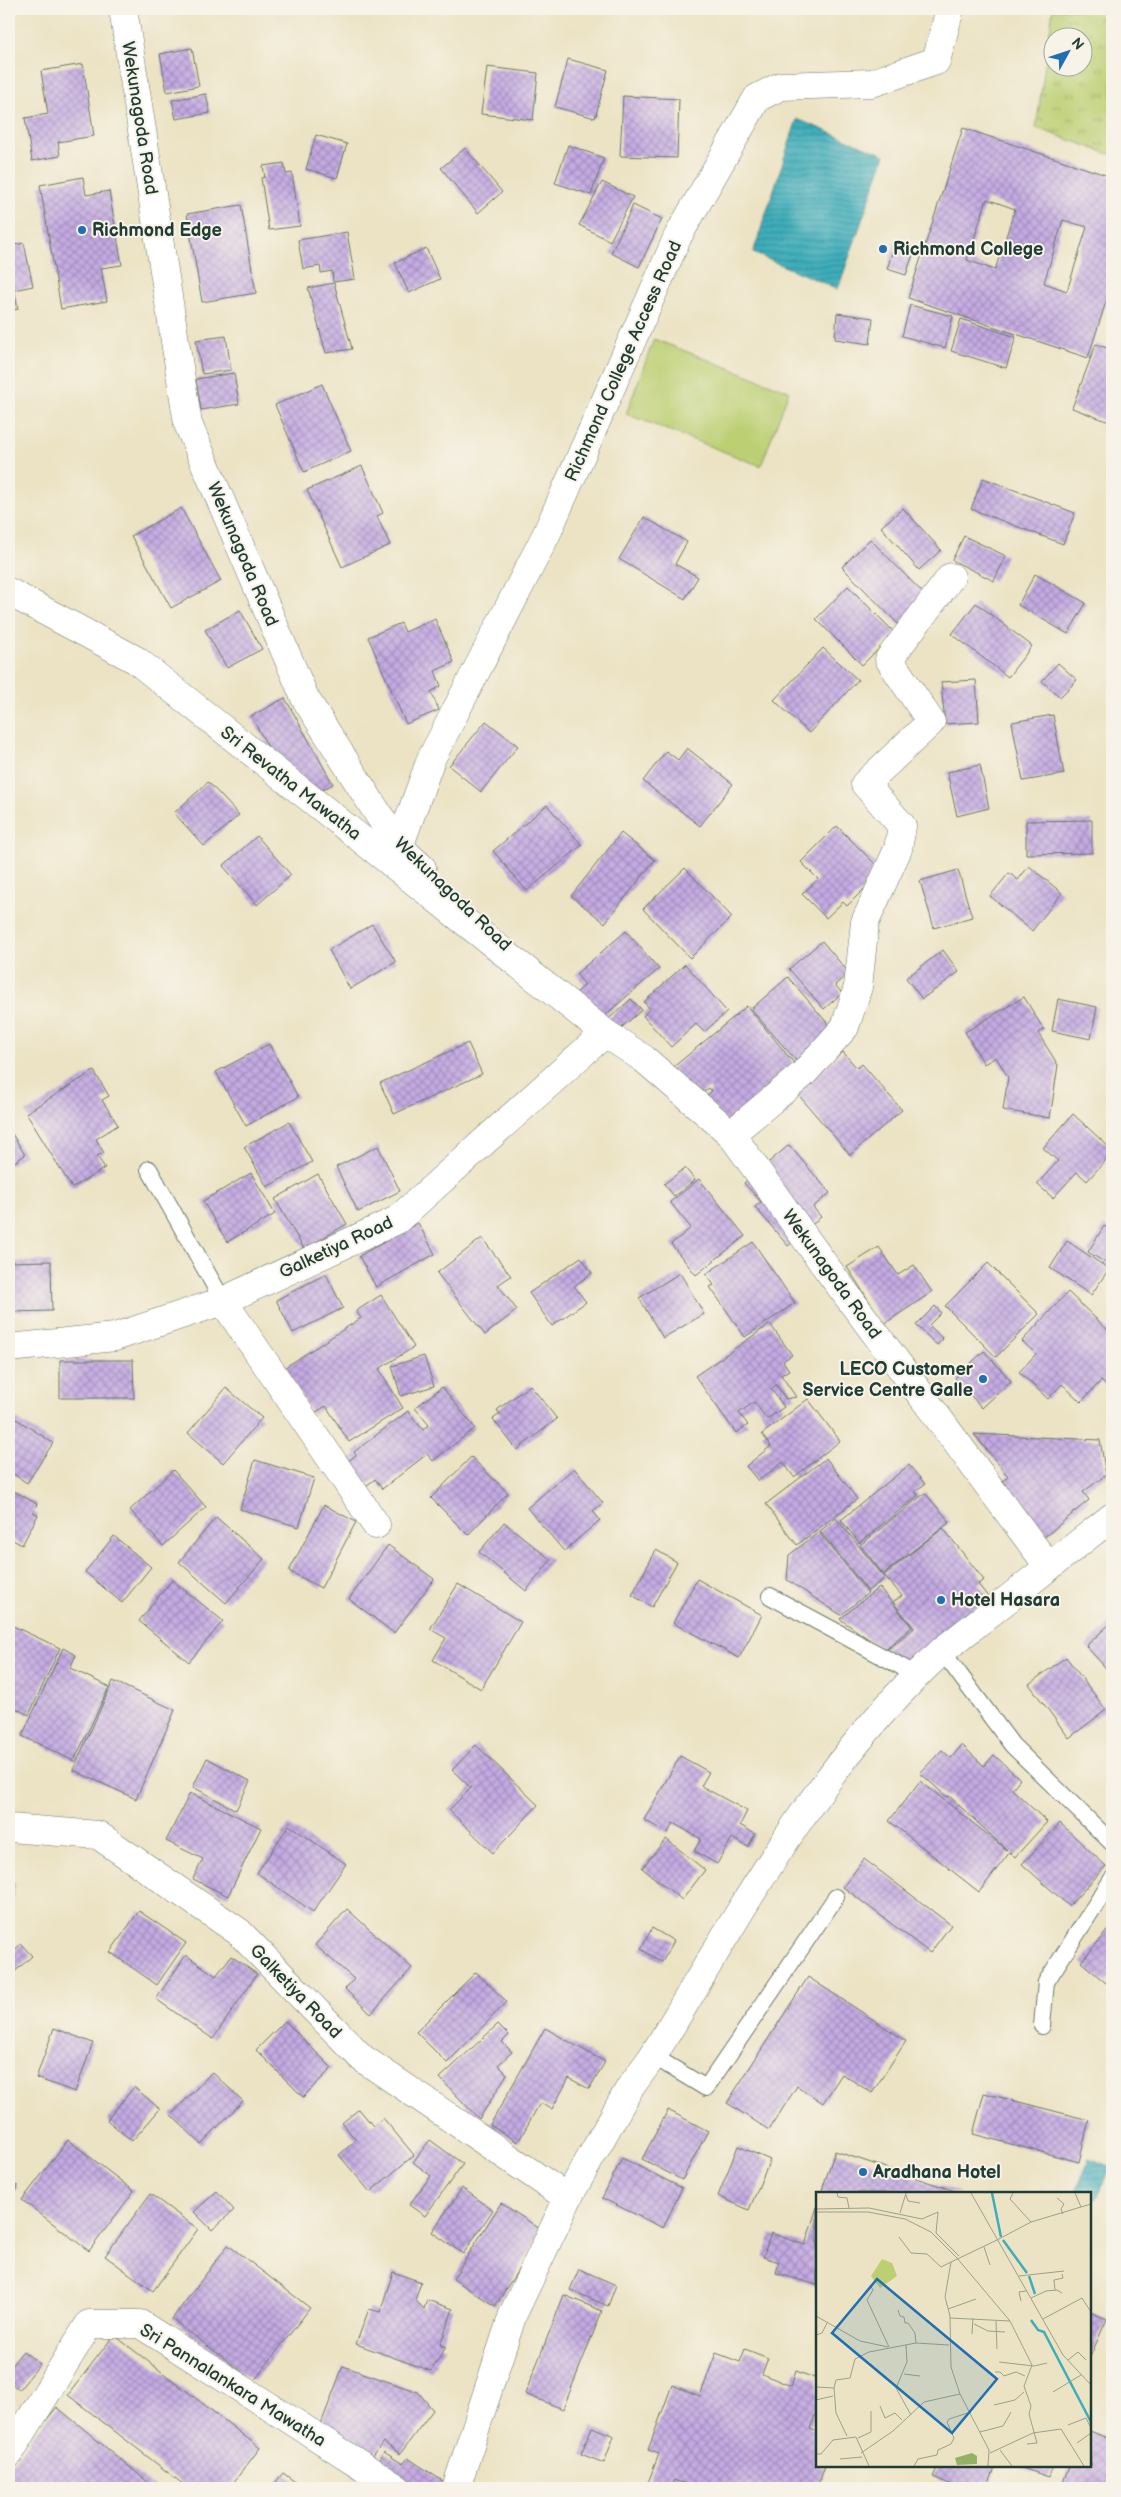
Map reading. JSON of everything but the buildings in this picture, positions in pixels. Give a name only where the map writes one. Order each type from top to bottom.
[{"type":"street","name":"Wekunagoda Road","points":[[123,9],[188,424],[305,698],[399,847],[566,1002]]},
{"type":"street","name":"Richmond College Access Road","points":[[399,847],[431,759],[546,535],[678,236],[757,98],[781,86],[872,83],[936,61],[950,9]]},
{"type":"street","points":[[731,1134],[803,1074],[845,1027],[858,986],[865,922],[898,849],[902,826],[865,784],[931,722],[889,659],[951,577]]},
{"type":"street","name":"Sri Revatha Mawatha","points":[[9,592],[136,660],[605,1033]]},
{"type":"street","name":"Wekunagoda Road","points":[[605,1033],[644,1059],[731,1134],[823,1262],[1049,1567]]},
{"type":"street","name":"Galketiya Road","points":[[9,1348],[116,1337],[223,1301],[397,1220],[605,1033]]},
{"type":"street","points":[[223,1301],[376,1525]]},
{"type":"street","points":[[456,2488],[513,2314],[568,2198],[629,2089],[653,2056],[803,1812],[863,1736],[917,1675],[942,1651],[1112,1517]]},
{"type":"street","name":"Galketiya Road","points":[[9,1828],[98,1835],[239,1932],[362,2058],[568,2198]]},
{"type":"street","name":"Sri Pannalankara Mawatha","points":[[9,2454],[89,2324],[140,2324],[397,2488]]},
{"type":"lane","points":[[150,1169],[223,1301]]},
{"type":"lane","points":[[770,1596],[917,1675]]},
{"type":"lane","points":[[942,1651],[1012,1746],[1112,1843]]},
{"type":"lane","points":[[1042,2026],[1046,1982],[1112,1879]]},
{"type":"lane","points":[[653,2056],[706,2088],[836,1897]]},
{"type":"green space","points":[[1053,9],[1112,9],[1112,155],[1036,128],[1044,72],[1044,78],[1094,78],[1094,28],[1050,28]]},
{"type":"green space","points":[[654,339],[789,391],[761,466],[626,414]]},
{"type":"water","points":[[797,119],[885,155],[838,289],[753,253]]},
{"type":"water","points":[[1090,2158],[1111,2167],[1096,2200],[1091,2198],[1091,2192],[1076,2191]]},
{"type":"place","name":"Richmond Edge","points":[[82,230]]},
{"type":"place","name":"Richmond College","points":[[883,249]]},
{"type":"place","name":"LECO Customer Service Centre Galle","points":[[983,1379]]},
{"type":"place","name":"Hotel Hasara","points":[[941,1600]]},
{"type":"place","name":"Aradhana Hotel","points":[[863,2172]]}]
